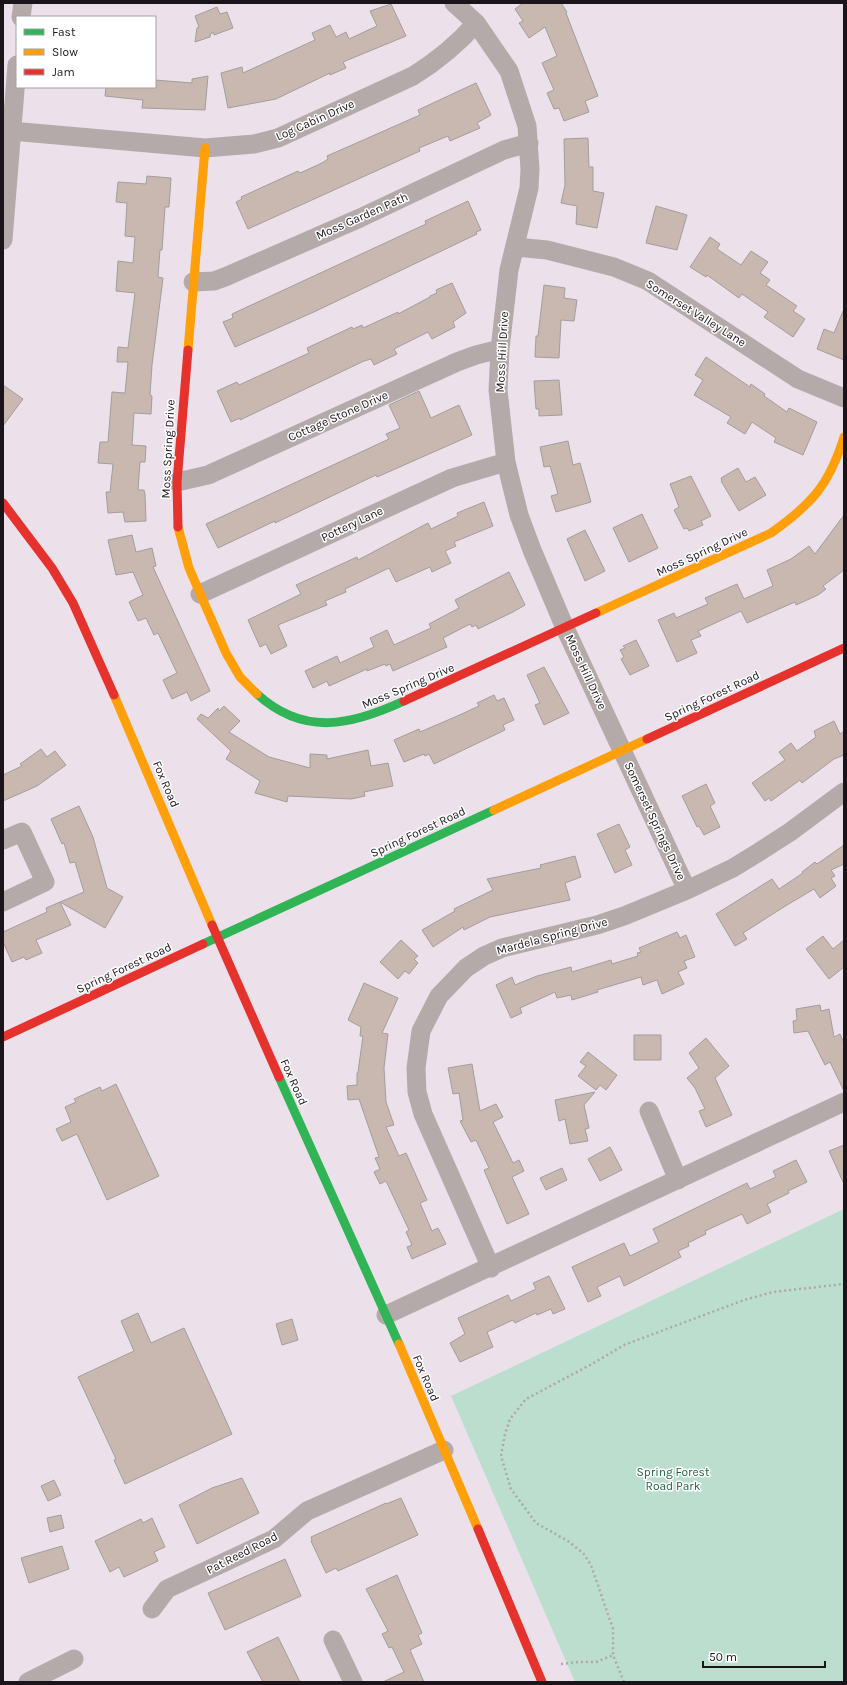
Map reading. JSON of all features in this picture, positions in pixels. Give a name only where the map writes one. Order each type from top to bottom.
[{"type":"street","points":[[21,16],[23,3]]},
{"type":"street","name":"Moss Hill Drive","points":[[454,3],[476,23],[509,71],[524,111],[529,143],[529,188],[516,247],[509,270],[500,349],[498,390],[506,462],[519,515],[532,550],[565,628],[622,751]]},
{"type":"street","name":"Log Cabin Drive","points":[[11,131],[205,148],[254,144],[278,138],[413,76],[431,65],[459,43],[476,23]]},
{"type":"street","points":[[3,240],[16,76]]},
{"type":"street","name":"Moss Garden Path","points":[[193,282],[214,281],[225,277],[360,218],[504,150],[529,143]]},
{"type":"street","name":"Moss Spring Drive","points":[[205,148],[177,482],[180,537],[188,567],[232,665],[245,683],[258,696],[287,713],[308,721],[324,723],[356,720],[374,715],[771,533],[784,525],[811,503],[826,483],[838,458],[844,437]]},
{"type":"street","name":"Somerset Valley Lane","points":[[516,247],[547,250],[614,267],[648,281],[798,379],[844,398]]},
{"type":"street","name":"Cottage Stone Drive","points":[[177,482],[208,475],[457,362],[476,354],[500,349]]},
{"type":"street","name":"Pottery Lane","points":[[200,594],[452,478],[506,462]]},
{"type":"street","name":"Fox Road","points":[[3,504],[52,568],[73,603],[126,722],[218,938],[386,1316],[542,1682]]},
{"type":"street","name":"Spring Forest Road","points":[[3,1037],[844,648]]},
{"type":"street","name":"Somerset Springs Drive","points":[[622,751],[687,890]]},
{"type":"street","name":"Mardela Spring Drive","points":[[491,1268],[423,1114],[417,1092],[416,1068],[421,1031],[439,996],[466,968],[484,956],[502,948],[554,936],[617,918],[687,890],[733,868],[790,832],[844,792]]},
{"type":"street","points":[[3,840],[22,832],[45,882],[3,902]]},
{"type":"street","points":[[386,1316],[844,1102]]},
{"type":"street","points":[[649,1111],[678,1180]]},
{"type":"street","name":"Pat Reed Road","points":[[152,1609],[167,1589],[267,1543],[286,1530],[307,1511],[444,1450]]},
{"type":"street","points":[[333,1640],[353,1682]]},
{"type":"street","points":[[28,1682],[74,1659]]},
{"type":"path","points":[[624,1682],[613,1655],[613,1629],[591,1565],[583,1553],[568,1541],[536,1523],[511,1489],[501,1456],[505,1434],[510,1419],[526,1399],[624,1345],[744,1300],[773,1292],[844,1284]]},
{"type":"path","points":[[561,1664],[596,1662],[613,1655]]},
{"type":"green space","name":"Spring Forest Road Park","points":[[844,1209],[844,1682],[575,1682],[451,1396]]},
{"type":"building","points":[[523,3],[561,3],[567,12],[566,13],[598,96],[585,101],[589,112],[564,121],[559,108],[554,109],[547,93],[554,90],[542,63],[557,56],[545,27],[529,38],[519,23],[523,21],[515,9]]},
{"type":"building","points":[[391,4],[406,36],[343,62],[346,68],[330,75],[330,73],[276,99],[228,108],[221,73],[242,67],[243,73],[315,40],[312,33],[330,25],[336,37],[346,32],[349,39],[377,26],[370,11]]},
{"type":"building","points":[[217,7],[220,14],[227,12],[233,28],[214,35],[214,33],[211,33],[210,37],[195,42],[197,28],[199,27],[195,16]]},
{"type":"building","points":[[208,76],[205,110],[142,108],[143,100],[105,96],[106,88],[156,88],[156,80],[192,83],[192,79]]},
{"type":"building","points":[[476,83],[491,115],[477,123],[480,128],[450,141],[448,136],[419,148],[420,151],[248,229],[236,202],[242,199],[241,197],[298,171],[300,173],[322,163],[328,159],[327,156],[420,115],[418,110]]},
{"type":"building","points":[[588,138],[589,167],[593,167],[593,191],[604,193],[597,228],[576,224],[577,206],[561,203],[565,185],[564,139]]},
{"type":"building","points":[[147,176],[171,178],[169,207],[165,207],[162,250],[160,250],[158,277],[163,278],[152,365],[150,395],[152,396],[151,414],[134,413],[132,445],[146,446],[145,462],[140,462],[138,490],[144,490],[146,521],[125,522],[123,512],[108,513],[106,492],[110,492],[113,464],[98,463],[100,442],[108,442],[112,392],[125,393],[128,362],[117,362],[118,347],[128,348],[135,293],[116,291],[118,261],[133,263],[135,237],[125,236],[127,203],[116,202],[118,182],[146,184]]},
{"type":"building","points":[[468,201],[481,230],[476,232],[477,234],[316,311],[235,347],[223,322],[233,318],[232,314],[426,224],[425,221]]},
{"type":"building","points":[[656,206],[687,215],[677,250],[646,243]]},
{"type":"building","points":[[710,237],[720,244],[717,249],[741,265],[751,251],[768,262],[760,273],[770,280],[766,285],[797,306],[793,311],[805,319],[793,337],[764,317],[768,312],[742,294],[739,298],[707,275],[706,277],[690,267]]},
{"type":"building","points":[[452,283],[466,313],[453,322],[455,327],[432,339],[428,332],[394,349],[397,354],[374,365],[371,359],[364,361],[240,420],[240,418],[231,422],[217,391],[237,382],[239,385],[309,353],[307,348],[352,327],[353,329],[362,325],[363,328],[398,312],[398,314],[437,293],[436,290]]},
{"type":"building","points":[[544,285],[565,288],[564,298],[577,300],[574,321],[561,320],[559,358],[535,357],[536,336],[538,336]]},
{"type":"building","points":[[843,311],[844,360],[817,349],[824,329],[834,333]]},
{"type":"building","points":[[706,357],[750,387],[751,384],[765,394],[764,396],[787,412],[789,408],[817,422],[803,455],[774,442],[776,438],[752,422],[745,434],[727,423],[731,417],[694,395],[703,380],[695,375]]},
{"type":"building","points":[[559,380],[562,415],[539,416],[539,409],[536,409],[534,381]]},
{"type":"building","points":[[3,385],[23,399],[3,426]]},
{"type":"building","points":[[419,391],[431,418],[459,405],[472,435],[377,477],[376,475],[275,523],[275,521],[218,548],[206,524],[389,439],[386,434],[400,428],[389,405]]},
{"type":"building","points":[[568,441],[573,465],[580,463],[591,502],[556,512],[551,496],[558,494],[550,466],[544,467],[540,447]]},
{"type":"building","points":[[738,468],[746,482],[755,477],[766,495],[739,511],[721,481],[721,478]]},
{"type":"building","points":[[691,476],[711,516],[701,521],[703,525],[689,531],[687,528],[684,529],[674,510],[679,507],[670,484]]},
{"type":"building","points":[[484,502],[493,526],[454,542],[456,546],[445,551],[451,563],[432,572],[430,567],[396,582],[389,568],[345,589],[346,592],[325,601],[327,605],[278,625],[287,646],[271,654],[266,644],[260,647],[248,620],[301,594],[296,585],[357,557],[358,560],[428,523],[431,529],[458,516],[457,513]]},
{"type":"building","points":[[642,514],[658,548],[629,562],[613,528]]},
{"type":"building","points":[[844,515],[844,570],[823,586],[826,589],[818,595],[796,605],[795,602],[747,623],[741,611],[698,631],[701,636],[691,640],[697,653],[677,662],[658,620],[674,613],[676,618],[708,604],[705,598],[737,584],[744,599],[773,586],[767,570],[791,559],[809,546],[815,554]]},
{"type":"building","points":[[585,530],[605,571],[585,581],[567,539]]},
{"type":"building","points":[[132,535],[136,552],[152,548],[156,566],[153,567],[210,691],[191,701],[187,692],[172,699],[163,680],[177,673],[158,633],[154,635],[146,618],[138,621],[129,602],[143,595],[133,572],[116,575],[108,540]]},
{"type":"building","points":[[509,572],[525,605],[478,629],[476,625],[472,627],[470,624],[443,638],[447,647],[393,671],[390,664],[386,666],[385,664],[367,671],[367,669],[329,686],[327,681],[313,688],[305,671],[337,656],[340,663],[374,647],[370,638],[387,630],[394,645],[431,628],[429,624],[459,608],[455,600]]},
{"type":"building","points":[[636,640],[649,666],[630,675],[621,659],[624,657],[620,650],[625,648],[623,646]]},
{"type":"building","points":[[544,667],[569,713],[544,725],[535,705],[540,703],[527,675]]},
{"type":"building","points":[[494,695],[497,701],[504,698],[514,720],[503,725],[505,730],[434,764],[429,754],[425,756],[424,754],[404,762],[394,740],[419,729],[420,732],[455,717],[479,706],[477,703]]},
{"type":"building","points":[[224,706],[240,721],[229,732],[269,757],[310,768],[310,754],[327,755],[327,759],[368,750],[371,766],[388,763],[393,786],[364,792],[365,796],[351,799],[288,796],[287,802],[255,793],[260,781],[226,759],[231,751],[197,719],[201,714],[208,718],[218,708],[219,711]]},
{"type":"building","points":[[834,721],[840,734],[844,731],[844,755],[834,759],[802,783],[800,780],[771,801],[769,798],[765,801],[752,783],[785,760],[779,752],[791,743],[797,751],[816,737],[814,731]]},
{"type":"building","points":[[41,749],[47,757],[55,751],[66,765],[37,786],[3,801],[3,775],[22,766],[20,764]]},
{"type":"building","points":[[706,784],[715,803],[710,806],[720,827],[704,835],[699,826],[697,827],[682,796]]},
{"type":"building","points":[[79,806],[93,837],[107,888],[123,897],[105,928],[60,902],[84,892],[75,862],[70,863],[64,843],[62,844],[51,819]]},
{"type":"building","points":[[619,824],[630,847],[625,850],[632,865],[615,873],[597,834]]},
{"type":"building","points":[[844,845],[844,864],[831,870],[835,876],[831,878],[836,886],[820,898],[814,889],[787,905],[743,933],[747,939],[735,946],[716,914],[772,879],[779,889],[803,873],[802,872],[815,862],[817,864]]},
{"type":"building","points":[[575,856],[581,877],[565,883],[570,900],[490,917],[464,930],[463,927],[433,947],[422,930],[455,911],[454,909],[493,890],[487,879],[541,868],[540,865]]},
{"type":"building","points":[[60,902],[71,925],[36,940],[42,953],[26,960],[24,957],[12,962],[3,942],[3,932],[47,912],[46,908]]},
{"type":"building","points":[[677,932],[680,938],[686,935],[695,957],[684,961],[687,968],[678,972],[684,984],[662,994],[657,980],[643,985],[641,977],[597,990],[598,992],[572,1000],[571,995],[557,998],[555,992],[520,1008],[522,1013],[511,1018],[496,985],[512,977],[515,985],[537,976],[571,967],[572,972],[611,960],[612,964],[638,956],[637,953],[641,952],[639,948]]},
{"type":"building","points":[[823,936],[833,949],[844,940],[844,967],[829,979],[806,949]]},
{"type":"building","points":[[401,940],[418,956],[414,959],[418,963],[409,974],[405,971],[398,979],[380,962]]},
{"type":"building","points":[[364,983],[398,998],[382,1033],[388,1034],[384,1068],[386,1102],[394,1125],[386,1127],[399,1156],[406,1153],[427,1200],[420,1203],[432,1231],[438,1228],[446,1244],[412,1259],[407,1247],[412,1245],[406,1232],[409,1230],[386,1181],[380,1184],[374,1172],[380,1169],[375,1158],[379,1157],[359,1099],[348,1100],[347,1086],[357,1085],[357,1073],[363,1036],[360,1036],[361,1027],[348,1020]]},
{"type":"building","points":[[820,1005],[821,1011],[829,1009],[834,1037],[840,1034],[844,1043],[844,1091],[830,1062],[825,1065],[808,1031],[794,1033],[793,1021],[797,1020],[796,1009]]},
{"type":"building","points":[[634,1035],[661,1035],[661,1060],[634,1060]]},
{"type":"building","points":[[706,1038],[729,1066],[715,1078],[732,1115],[706,1127],[699,1111],[705,1109],[695,1088],[687,1078],[699,1068],[689,1053]]},
{"type":"building","points":[[588,1052],[617,1075],[606,1090],[600,1085],[596,1090],[578,1076],[586,1066],[580,1062]]},
{"type":"building","points":[[472,1064],[480,1111],[496,1104],[503,1117],[493,1122],[513,1163],[519,1160],[524,1171],[512,1177],[529,1214],[507,1224],[484,1170],[489,1168],[476,1140],[471,1142],[460,1121],[463,1120],[459,1093],[453,1094],[448,1068]]},
{"type":"building","points":[[116,1084],[159,1176],[107,1200],[77,1134],[62,1141],[56,1129],[71,1122],[65,1107],[76,1102],[74,1099],[100,1087],[102,1091]]},
{"type":"building","points":[[595,1092],[584,1105],[589,1128],[585,1129],[588,1141],[570,1144],[565,1119],[559,1121],[555,1100]]},
{"type":"building","points":[[844,1145],[844,1184],[829,1151]]},
{"type":"building","points":[[610,1147],[622,1170],[600,1181],[588,1159]]},
{"type":"building","points":[[796,1160],[807,1182],[788,1191],[789,1193],[767,1204],[771,1212],[747,1224],[742,1214],[705,1231],[706,1234],[688,1243],[689,1246],[678,1251],[681,1257],[624,1286],[620,1276],[597,1287],[601,1296],[588,1302],[572,1267],[624,1243],[630,1256],[659,1242],[653,1229],[747,1183],[750,1189],[776,1177],[773,1171]]},
{"type":"building","points":[[562,1168],[567,1180],[546,1190],[540,1178]]},
{"type":"building","points":[[549,1276],[565,1309],[553,1314],[551,1309],[537,1315],[536,1313],[515,1323],[513,1320],[487,1332],[493,1347],[460,1362],[450,1343],[465,1334],[458,1318],[508,1295],[511,1301],[536,1289],[533,1283]]},
{"type":"building","points":[[138,1313],[151,1343],[184,1328],[232,1434],[125,1484],[114,1460],[116,1459],[78,1377],[134,1351],[121,1321]]},
{"type":"building","points":[[292,1319],[298,1340],[282,1345],[276,1324]]},
{"type":"building","points":[[242,1478],[259,1513],[197,1544],[179,1505],[212,1488]]},
{"type":"building","points":[[54,1480],[61,1495],[48,1501],[41,1486]]},
{"type":"building","points":[[401,1498],[418,1535],[338,1571],[336,1568],[326,1573],[311,1541],[311,1537],[386,1503]]},
{"type":"building","points":[[61,1515],[64,1528],[50,1532],[47,1518]]},
{"type":"building","points":[[152,1518],[165,1547],[154,1552],[158,1561],[124,1577],[119,1567],[110,1572],[95,1541],[141,1519],[143,1523]]},
{"type":"building","points":[[62,1546],[69,1569],[29,1583],[21,1558]]},
{"type":"building","points":[[285,1559],[301,1596],[225,1630],[208,1593]]},
{"type":"building","points":[[397,1575],[422,1633],[418,1635],[422,1644],[410,1650],[424,1682],[383,1682],[404,1672],[392,1647],[389,1648],[382,1634],[388,1631],[366,1589]]},
{"type":"building","points":[[278,1637],[300,1682],[263,1682],[247,1652]]},
{"type":"traffic: fast","points":[[257,694],[275,708],[292,717],[329,723],[347,721],[366,716],[404,701]]},
{"type":"traffic: fast","points":[[203,944],[494,810]]},
{"type":"traffic: fast","points":[[279,1077],[399,1344]]},
{"type":"traffic: slow","points":[[188,350],[205,148]]},
{"type":"traffic: slow","points":[[596,613],[771,533],[798,513],[817,492],[832,468],[844,437]]},
{"type":"traffic: slow","points":[[178,527],[189,568],[226,653],[240,677],[257,694]]},
{"type":"traffic: slow","points":[[114,695],[212,925]]},
{"type":"traffic: slow","points":[[494,810],[647,739]]},
{"type":"traffic: slow","points":[[399,1344],[478,1529]]},
{"type":"traffic: jam","points":[[178,527],[177,482],[188,350]]},
{"type":"traffic: jam","points":[[3,503],[52,568],[73,603],[114,695]]},
{"type":"traffic: jam","points":[[404,701],[596,613]]},
{"type":"traffic: jam","points":[[647,739],[844,648]]},
{"type":"traffic: jam","points":[[212,925],[279,1077]]},
{"type":"traffic: jam","points":[[3,1037],[203,944]]},
{"type":"traffic: jam","points":[[478,1529],[542,1682]]}]
